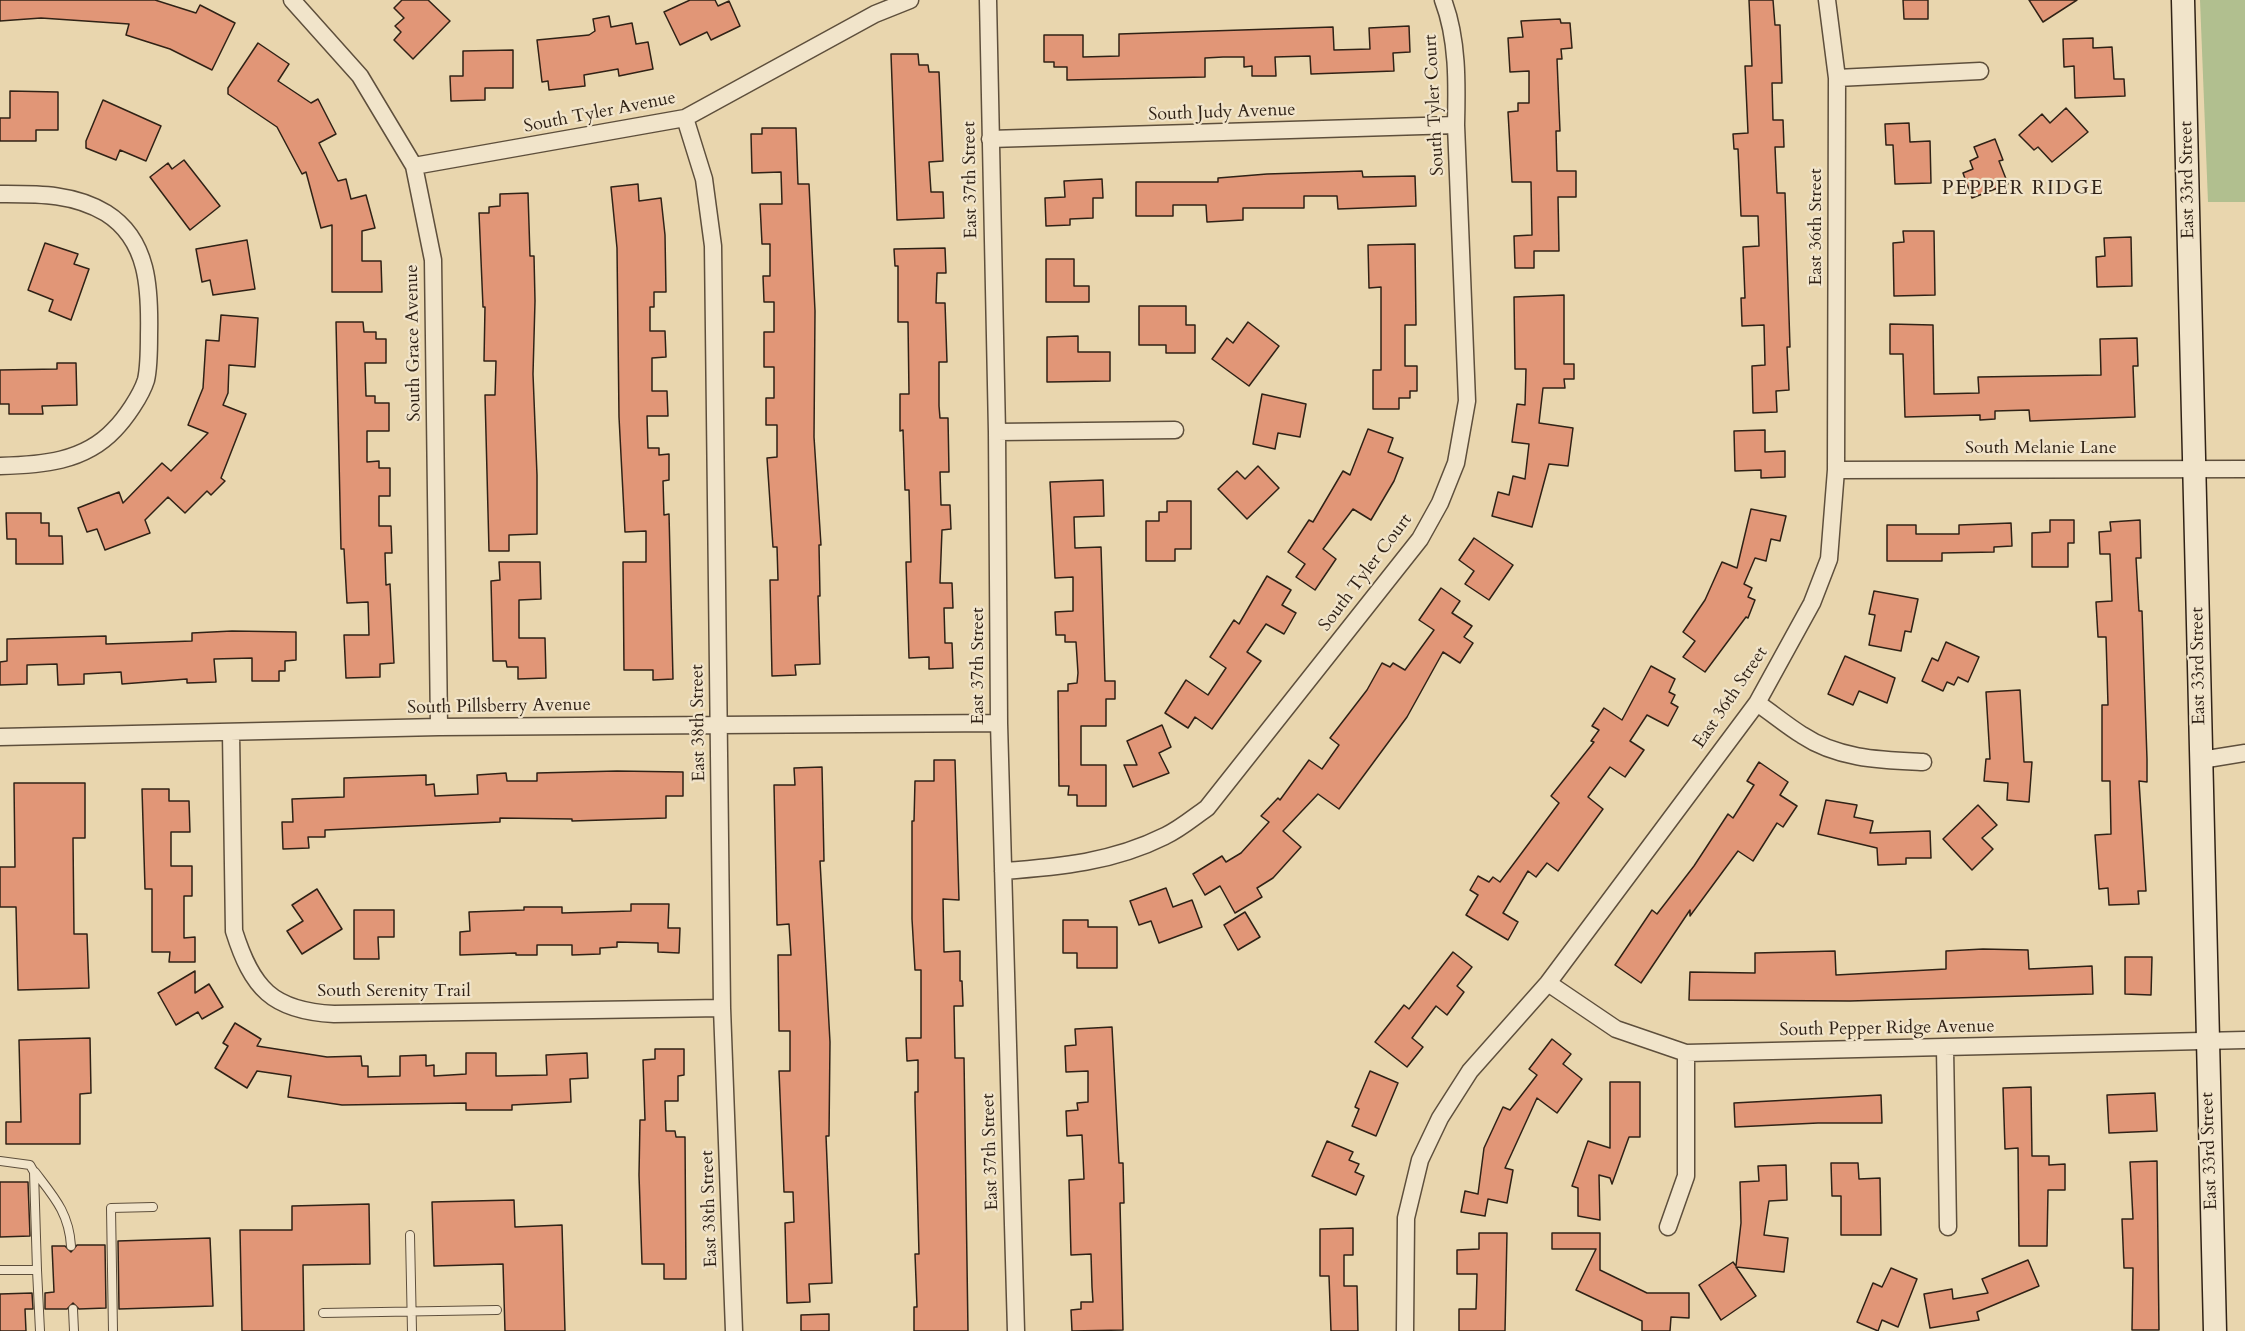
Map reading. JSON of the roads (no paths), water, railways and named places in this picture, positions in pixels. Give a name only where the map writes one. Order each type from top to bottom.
[{"type":"street","name":"South Grace Avenue","points":[[292,0],[360,76],[414,166],[433,260],[439,727]]},
{"type":"street","name":"South Tyler Avenue","points":[[414,166],[685,118],[875,14],[910,0]]},
{"type":"street","name":"East 37th Street","points":[[988,0],[997,432],[999,723],[1016,1331]]},
{"type":"street","name":"South Tyler Court","points":[[1003,871],[1072,866],[1125,854],[1167,836],[1207,808],[1420,539],[1440,503],[1456,463],[1467,401],[1456,125],[1457,83],[1450,18],[1443,0]]},
{"type":"street","name":"East 36th Street","points":[[1405,1331],[1406,1218],[1420,1160],[1440,1119],[1470,1071],[1548,983],[1756,703],[1812,603],[1829,559],[1836,470],[1837,78],[1827,0]]},
{"type":"street","name":"East 33rd Street","points":[[2183,0],[2215,1331]]},
{"type":"street","points":[[1837,78],[1980,71]]},
{"type":"street","name":"East 38th Street","points":[[685,118],[704,179],[713,246],[717,397],[722,1008],[734,1331]]},
{"type":"street","name":"South Judy Avenue","points":[[990,139],[1456,125]]},
{"type":"street","points":[[0,194],[45,194],[70,198],[107,214],[123,227],[137,246],[147,272],[149,300],[146,381],[114,430],[97,445],[74,456],[45,465],[0,466]]},
{"type":"street","points":[[997,432],[1175,430]]},
{"type":"street","name":"South Melanie Lane","points":[[1836,470],[2245,469]]},
{"type":"street","points":[[1756,703],[1803,736],[1832,750],[1864,758],[1923,762]]},
{"type":"street","name":"South Pillsberry Avenue","points":[[0,737],[439,727],[999,723]]},
{"type":"street","name":"South Serenity Trail","points":[[231,733],[234,931],[243,958],[270,998],[292,1007],[334,1014],[722,1008]]},
{"type":"street","points":[[2201,760],[2245,753]]},
{"type":"street","name":"South Pepper Ridge Avenue","points":[[1548,983],[1616,1029],[1686,1053],[2245,1040]]},
{"type":"street","points":[[1945,1048],[1948,1227]]},
{"type":"street","points":[[1668,1227],[1686,1176],[1686,1053]]},
{"type":"lane","points":[[0,1161],[30,1165],[58,1203],[69,1224],[71,1245]]},
{"type":"lane","points":[[34,1172],[40,1331]]},
{"type":"lane","points":[[113,1331],[111,1208],[153,1207]]},
{"type":"lane","points":[[410,1235],[412,1331]]},
{"type":"lane","points":[[0,1270],[37,1270]]},
{"type":"lane","points":[[73,1309],[74,1331]]},
{"type":"lane","points":[[322,1313],[497,1310]]},
{"type":"district","name":"PEPPER RIDGE","points":[[2023,189]]}]
